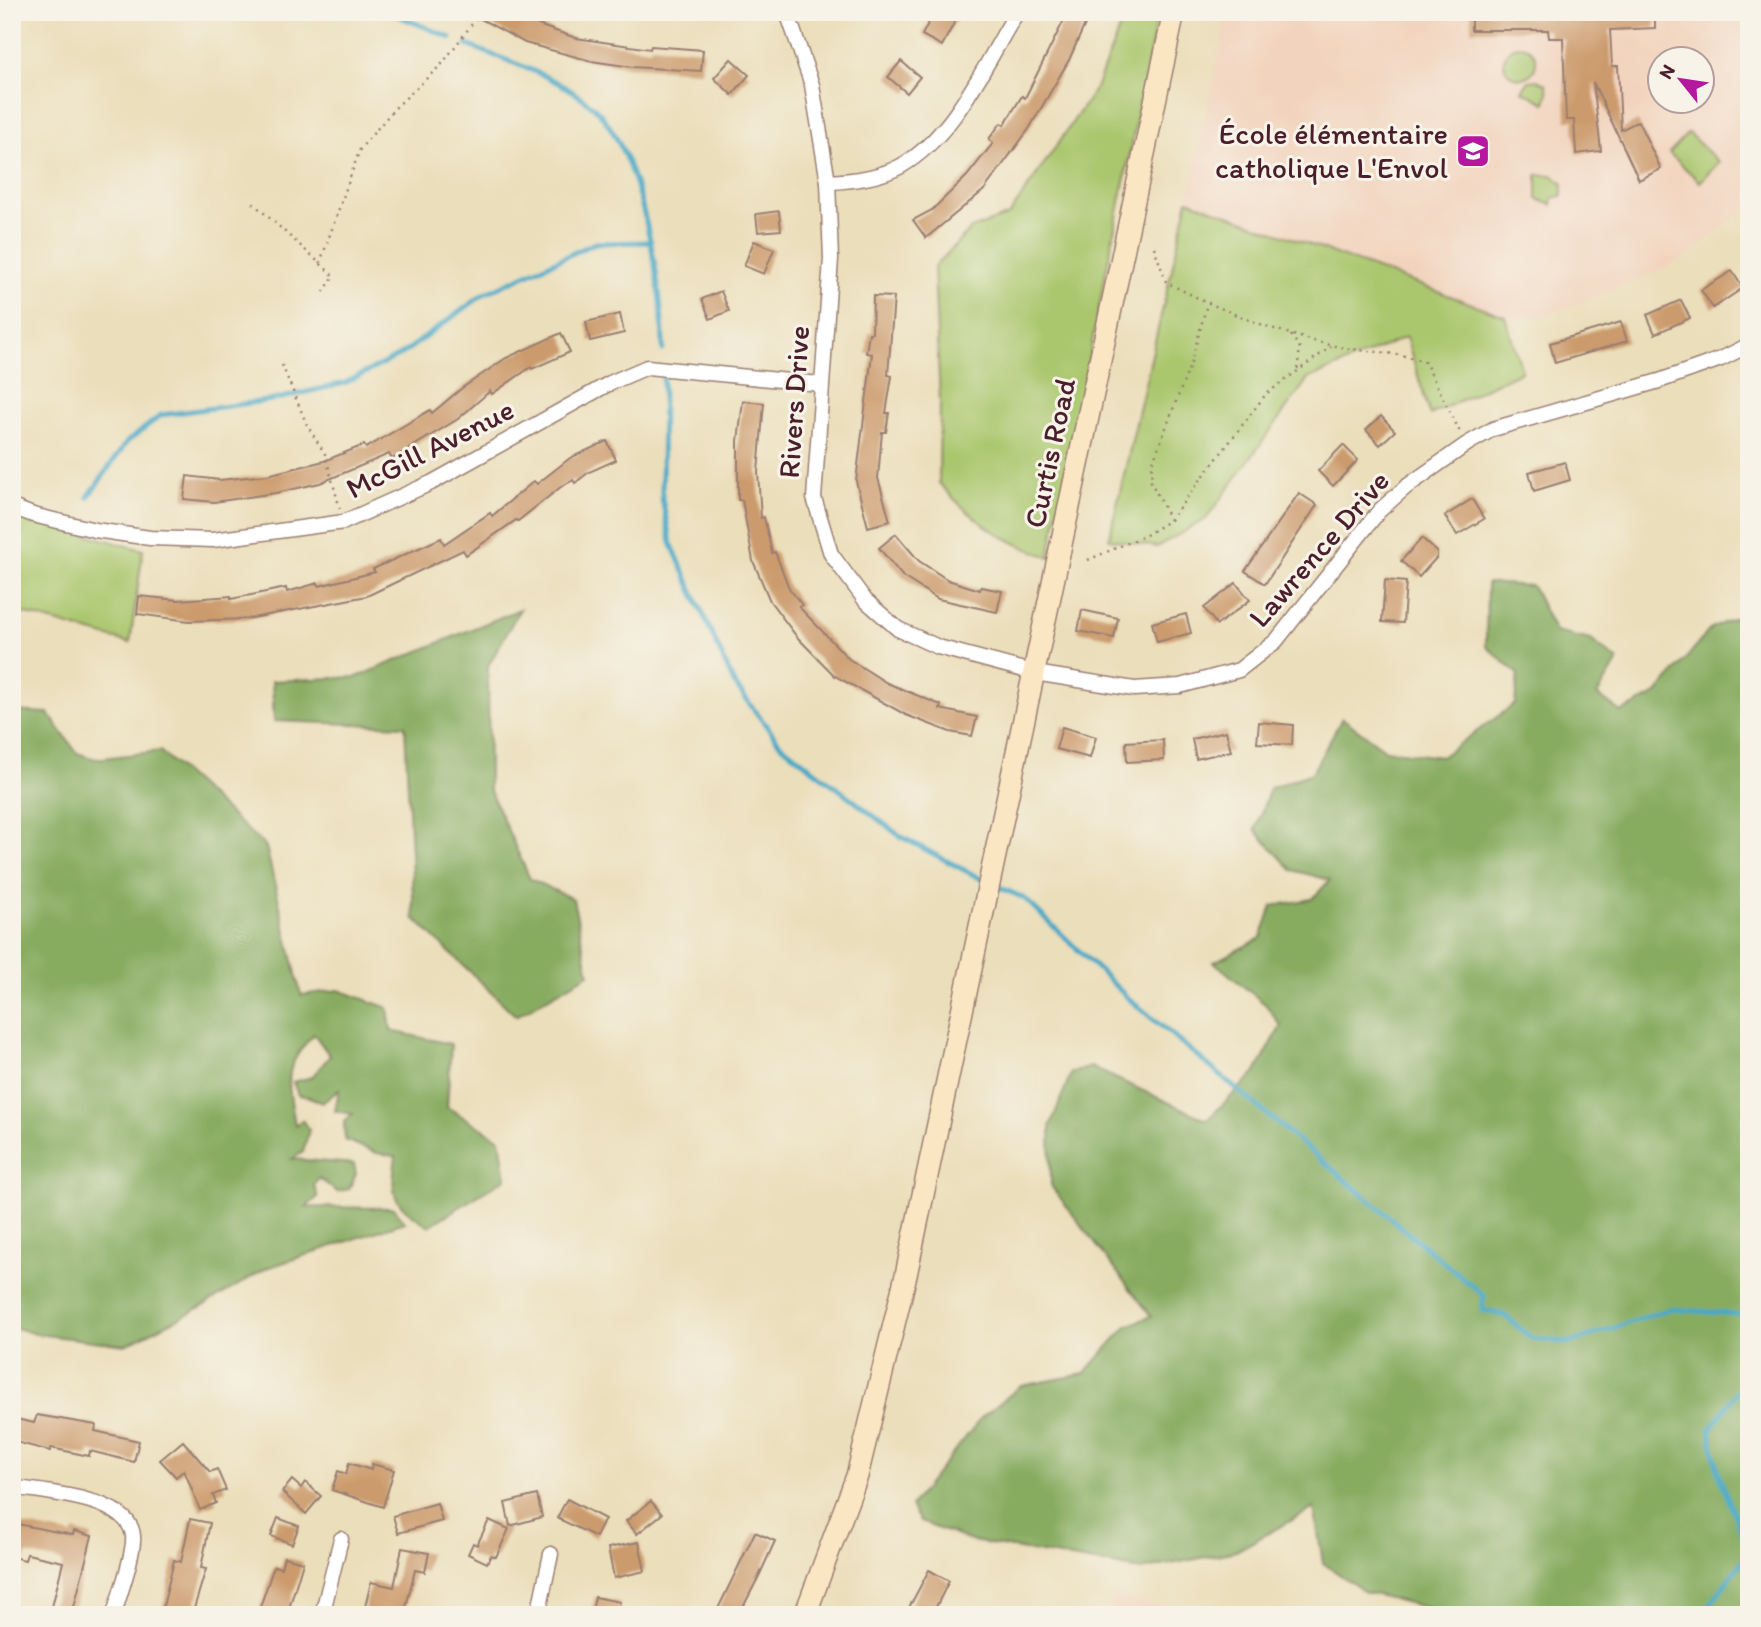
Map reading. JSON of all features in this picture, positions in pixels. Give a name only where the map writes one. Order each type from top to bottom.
[{"type":"main road","name":"Curtis Road","points":[[805,1615],[857,1476],[876,1404],[986,906],[1174,12]]},
{"type":"street","name":"Rivers Drive","points":[[787,12],[812,85],[828,182],[831,259],[814,498],[831,554],[865,600],[898,629],[938,647],[1035,673]]},
{"type":"street","points":[[828,182],[862,180],[900,166],[927,147],[960,106],[1017,12]]},
{"type":"street","name":"Lawrence Drive","points":[[1035,673],[1134,689],[1180,686],[1239,670],[1258,657],[1289,627],[1379,511],[1406,487],[1466,444],[1493,429],[1659,381],[1721,359],[1749,345]]},
{"type":"street","name":"McGill Avenue","points":[[12,507],[33,515],[96,530],[150,538],[213,540],[344,522],[430,483],[610,383],[647,368],[677,368],[821,384]]},
{"type":"street","points":[[12,1486],[111,1506],[132,1526],[134,1541],[114,1615]]},
{"type":"street","points":[[322,1615],[341,1539]]},
{"type":"street","points":[[537,1615],[551,1554]]},
{"type":"path","points":[[320,263],[360,149],[396,108],[442,64],[481,12]]},
{"type":"path","points":[[253,204],[334,276],[323,293]]},
{"type":"path","points":[[1154,247],[1166,282],[1207,304],[1332,346],[1402,354],[1425,362],[1466,444]]},
{"type":"path","points":[[1170,520],[1151,482],[1152,464],[1191,363],[1207,304]]},
{"type":"path","points":[[1290,333],[1300,348],[1297,371]]},
{"type":"path","points":[[1088,560],[1146,535],[1170,520],[1266,394],[1332,346]]},
{"type":"path","points":[[282,365],[299,408],[324,454],[344,522]]},
{"type":"shaded area","name":"École élémentaire catholique L'Envol","points":[[1227,12],[1749,12],[1749,206],[1686,257],[1646,277],[1542,317],[1505,316],[1188,200]]},
{"type":"shaded area","points":[[1113,1597],[1203,1615],[1109,1615]]},
{"type":"green space","points":[[1126,12],[1158,12],[1049,557],[1016,544],[989,528],[939,483],[940,402],[934,267],[971,229],[1009,215],[1096,88]]},
{"type":"green space","points":[[1520,46],[1532,50],[1536,62],[1532,74],[1520,78],[1508,74],[1504,62],[1508,50]]},
{"type":"green space","points":[[1537,80],[1546,84],[1548,93],[1545,103],[1522,91],[1529,81]]},
{"type":"green space","points":[[1688,133],[1719,162],[1700,182],[1669,153]]},
{"type":"green space","points":[[1537,175],[1552,175],[1563,184],[1562,196],[1553,198],[1552,205],[1537,199]]},
{"type":"green space","points":[[1188,200],[1505,316],[1522,371],[1430,415],[1406,337],[1308,379],[1206,519],[1157,547],[1109,539]]},
{"type":"green space","points":[[12,515],[143,550],[130,643],[12,610]]},
{"type":"green space","points":[[1487,583],[1532,586],[1555,632],[1591,640],[1618,661],[1597,695],[1621,712],[1657,694],[1711,628],[1749,612],[1749,1615],[1444,1615],[1444,1612],[1365,1592],[1323,1563],[1314,1508],[1236,1551],[1141,1570],[972,1541],[920,1522],[911,1506],[982,1417],[1021,1386],[1084,1374],[1127,1326],[1151,1316],[1051,1186],[1050,1127],[1071,1073],[1091,1067],[1207,1120],[1256,1072],[1281,1026],[1266,1005],[1214,962],[1261,938],[1272,906],[1312,899],[1330,880],[1292,870],[1255,830],[1270,788],[1312,773],[1342,718],[1386,750],[1441,757],[1515,704],[1518,674],[1486,646]]},
{"type":"green space","points":[[520,609],[488,666],[489,789],[530,879],[573,899],[589,974],[516,1016],[414,918],[405,726],[274,721],[272,681],[357,677]]},
{"type":"green space","points":[[12,711],[48,713],[77,753],[95,759],[160,751],[266,847],[301,995],[339,990],[388,1008],[391,1031],[451,1044],[447,1107],[500,1139],[506,1178],[429,1226],[407,1211],[396,1198],[394,1191],[396,1156],[377,1153],[345,1140],[344,1122],[353,1114],[335,1111],[339,1090],[322,1103],[298,1095],[293,1082],[312,1077],[330,1056],[314,1034],[296,1057],[290,1076],[290,1097],[295,1125],[302,1120],[309,1130],[303,1152],[292,1159],[354,1164],[356,1174],[349,1189],[337,1192],[319,1178],[314,1185],[318,1197],[306,1207],[394,1208],[405,1222],[267,1268],[201,1307],[125,1345],[36,1334],[12,1327]]},
{"type":"building","points":[[468,12],[515,12],[541,26],[576,38],[650,49],[651,46],[703,50],[701,71],[632,67],[591,61],[525,43]]},
{"type":"building","points":[[934,12],[960,12],[942,46],[922,35]]},
{"type":"building","points":[[1471,12],[1655,12],[1655,28],[1610,30],[1612,66],[1618,66],[1621,130],[1638,121],[1661,169],[1639,180],[1593,82],[1601,151],[1576,154],[1574,120],[1566,120],[1563,38],[1549,38],[1548,30],[1471,30]]},
{"type":"building","points":[[1067,14],[1086,22],[1069,60],[1029,129],[984,190],[926,238],[913,220],[932,210],[967,176],[993,143],[989,139],[1001,123],[1004,125],[1022,96],[1025,98]]},
{"type":"building","points":[[731,59],[749,75],[732,95],[714,78]]},
{"type":"building","points":[[901,61],[920,77],[907,93],[888,77]]},
{"type":"building","points":[[779,211],[781,230],[758,232],[756,214]]},
{"type":"building","points":[[754,241],[774,249],[764,274],[744,266]]},
{"type":"building","points":[[1732,271],[1743,288],[1713,308],[1701,290]]},
{"type":"building","points":[[721,291],[729,311],[710,319],[702,299]]},
{"type":"building","points":[[873,296],[894,297],[888,375],[892,376],[886,413],[889,413],[886,432],[882,432],[878,478],[890,521],[868,527],[856,481],[872,354],[866,353],[869,333],[872,333]]},
{"type":"building","points":[[1681,300],[1690,318],[1655,334],[1647,315]]},
{"type":"building","points":[[620,314],[624,333],[590,341],[586,322]]},
{"type":"building","points":[[1621,322],[1627,341],[1555,363],[1550,343]]},
{"type":"building","points":[[561,333],[570,352],[532,369],[531,367],[492,394],[490,391],[458,419],[392,459],[389,454],[320,483],[276,493],[214,502],[184,499],[187,476],[220,480],[267,475],[324,461],[364,445],[366,448],[430,410],[432,413],[462,388],[506,358]]},
{"type":"building","points":[[743,401],[764,403],[758,472],[761,518],[764,517],[772,553],[775,552],[789,588],[802,605],[799,607],[849,659],[887,683],[941,705],[940,709],[977,717],[972,736],[950,732],[906,715],[835,676],[797,637],[770,601],[753,561],[742,500],[738,500],[738,441]]},
{"type":"building","points":[[1381,416],[1395,431],[1380,445],[1366,430]]},
{"type":"building","points":[[607,441],[616,460],[589,472],[575,483],[573,480],[562,486],[518,521],[466,555],[463,550],[367,596],[247,619],[189,621],[137,614],[139,596],[178,600],[231,596],[231,599],[286,588],[287,592],[318,583],[319,586],[375,572],[373,569],[441,538],[444,544],[490,513],[492,516],[534,481],[537,484],[570,458]]},
{"type":"building","points":[[1343,445],[1358,460],[1333,486],[1318,471]]},
{"type":"building","points":[[1565,462],[1570,480],[1534,491],[1529,472]]},
{"type":"building","points":[[1299,493],[1317,505],[1265,584],[1245,571]]},
{"type":"building","points":[[1472,499],[1484,519],[1457,535],[1445,516]]},
{"type":"building","points":[[896,534],[919,561],[948,580],[980,590],[981,587],[1002,591],[997,612],[938,599],[903,577],[879,548]]},
{"type":"building","points":[[1422,538],[1437,552],[1437,557],[1419,577],[1401,561]]},
{"type":"building","points":[[1385,580],[1406,582],[1403,623],[1382,622]]},
{"type":"building","points":[[1236,583],[1250,600],[1217,625],[1204,608]]},
{"type":"building","points":[[1082,610],[1118,618],[1114,638],[1078,631]]},
{"type":"building","points":[[1186,614],[1191,633],[1157,642],[1152,623]]},
{"type":"building","points":[[1259,722],[1293,725],[1292,745],[1257,743]]},
{"type":"building","points":[[1062,727],[1096,737],[1090,758],[1056,749]]},
{"type":"building","points":[[1226,731],[1231,751],[1196,759],[1192,739]]},
{"type":"building","points":[[1163,740],[1164,760],[1127,762],[1126,742]]},
{"type":"building","points":[[37,1415],[96,1425],[95,1431],[139,1441],[134,1462],[90,1451],[89,1456],[51,1448],[50,1451],[12,1441],[12,1418],[34,1423]]},
{"type":"building","points":[[183,1441],[210,1472],[217,1469],[226,1490],[213,1495],[216,1503],[200,1510],[184,1470],[176,1477],[160,1460]]},
{"type":"building","points":[[349,1463],[371,1470],[372,1464],[394,1470],[383,1507],[332,1490],[338,1471],[346,1474]]},
{"type":"building","points":[[292,1480],[301,1488],[305,1482],[321,1496],[306,1514],[282,1492]]},
{"type":"building","points":[[537,1495],[542,1517],[510,1526],[505,1503]]},
{"type":"building","points":[[567,1499],[605,1519],[596,1537],[557,1518]]},
{"type":"building","points":[[651,1501],[662,1514],[637,1534],[626,1521]]},
{"type":"building","points":[[437,1503],[442,1521],[398,1533],[393,1516]]},
{"type":"building","points":[[278,1518],[299,1526],[292,1544],[271,1536]]},
{"type":"building","points":[[190,1519],[210,1523],[201,1568],[206,1569],[192,1615],[161,1615],[174,1560],[181,1562]]},
{"type":"building","points":[[489,1520],[509,1529],[496,1557],[491,1555],[487,1563],[468,1554],[473,1543],[477,1545]]},
{"type":"building","points":[[12,1523],[92,1536],[72,1615],[50,1615],[63,1562],[27,1554],[25,1560],[12,1557]]},
{"type":"building","points":[[755,1532],[775,1541],[760,1574],[739,1615],[715,1615]]},
{"type":"building","points":[[639,1542],[645,1571],[614,1578],[608,1548]]},
{"type":"building","points":[[402,1548],[429,1553],[425,1572],[415,1570],[404,1615],[363,1615],[371,1582],[394,1587]]},
{"type":"building","points":[[284,1557],[303,1562],[287,1615],[259,1610],[274,1566],[281,1568]]},
{"type":"building","points":[[929,1570],[949,1581],[932,1615],[905,1615]]},
{"type":"building","points":[[595,1597],[620,1602],[617,1615],[591,1615]]},
{"type":"waterway","points":[[389,12],[451,38]]},
{"type":"waterway","points":[[467,45],[532,70],[562,85],[591,105],[608,124],[623,151],[645,219],[659,291],[663,350]]},
{"type":"waterway","points":[[88,497],[127,442],[161,415],[273,400],[345,383],[402,354],[484,294],[595,243],[651,242]]},
{"type":"waterway","points":[[663,377],[662,499],[671,543],[734,683],[780,744],[900,836],[985,881]]},
{"type":"waterway","points":[[994,885],[1024,898],[1128,998],[1484,1296],[1482,1310],[1504,1315],[1531,1338],[1569,1343],[1670,1309],[1749,1315]]},
{"type":"waterway","points":[[1749,1375],[1710,1430],[1718,1472],[1749,1552]]},
{"type":"waterway","points":[[1702,1615],[1749,1552]]},
{"type":"place","name":"École élémentaire catholique L'Envol","points":[[1473,151]]}]
